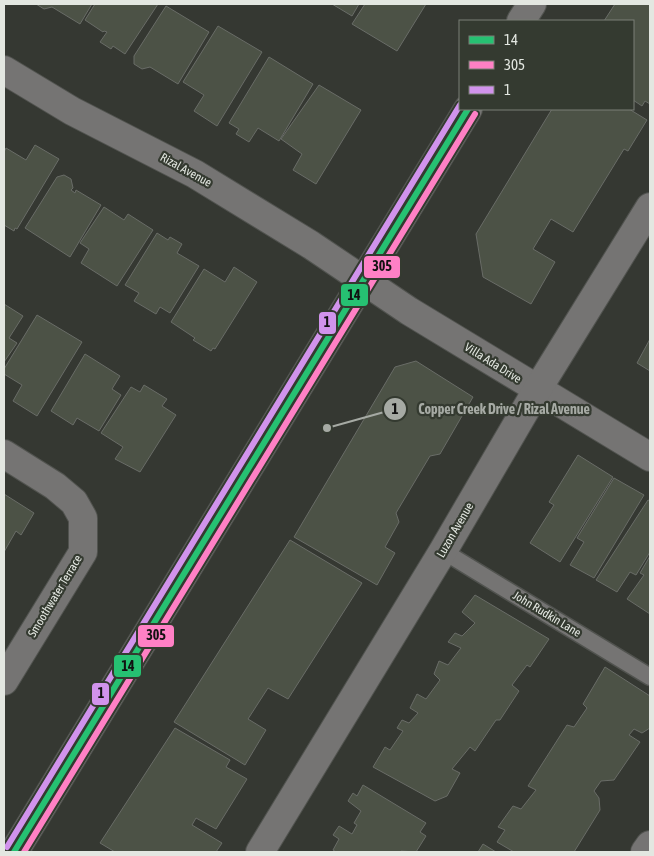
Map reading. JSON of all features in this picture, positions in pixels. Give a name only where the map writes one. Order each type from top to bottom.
[{"type":"street","points":[[522,20],[532,4]]},
{"type":"street","name":"Rizal Avenue","points":[[4,70],[72,111],[195,174],[364,280]]},
{"type":"street","points":[[14,852],[467,110]]},
{"type":"street","name":"Luzon Avenue","points":[[260,852],[443,551],[538,390],[643,235],[650,208]]},
{"type":"street","name":"Villa Ada Drive","points":[[364,280],[409,311],[650,457]]},
{"type":"street","name":"Smoothwater Terrace","points":[[4,454],[55,486],[74,502],[83,518],[83,552],[4,681]]},
{"type":"street","points":[[646,852],[650,845]]},
{"type":"lane","name":"John Rudkin Lane","points":[[443,551],[650,677]]},
{"type":"building","points":[[36,4],[92,4],[80,24],[52,7],[44,9]]},
{"type":"building","points":[[95,4],[158,4],[125,54],[113,46],[111,49],[100,42],[107,32],[103,32],[85,20]]},
{"type":"building","points":[[332,4],[359,4],[352,16]]},
{"type":"building","points":[[365,4],[426,4],[397,51],[352,24]]},
{"type":"building","points":[[615,4],[650,4],[650,104],[645,101],[642,106],[634,101],[634,20],[605,20]]},
{"type":"building","points":[[166,6],[209,32],[178,84],[150,67],[142,69],[134,64],[134,56]]},
{"type":"building","points":[[218,26],[262,52],[217,126],[194,111],[204,95],[183,82]]},
{"type":"building","points":[[269,57],[313,84],[279,141],[258,128],[249,142],[236,134],[239,129],[229,123]]},
{"type":"building","points":[[319,85],[361,110],[316,184],[293,170],[302,154],[281,139]]},
{"type":"building","points":[[551,110],[631,110],[647,120],[628,151],[624,149],[573,232],[551,219],[533,249],[555,262],[531,304],[483,277],[476,234]]},
{"type":"building","points":[[35,145],[59,159],[14,231],[4,225],[4,152],[6,148],[26,160]]},
{"type":"building","points":[[64,175],[71,179],[73,188],[71,190],[75,193],[76,190],[101,205],[70,257],[25,228],[57,177]]},
{"type":"building","points":[[104,207],[124,220],[128,214],[153,230],[117,286],[81,263],[89,249],[80,243]]},
{"type":"building","points":[[157,233],[168,240],[170,237],[182,244],[177,253],[199,266],[170,313],[160,307],[156,314],[134,301],[139,293],[125,285]]},
{"type":"building","points":[[234,267],[257,282],[215,349],[213,348],[211,351],[193,340],[195,338],[171,322],[204,269],[225,282]]},
{"type":"building","points":[[4,304],[23,316],[9,338],[17,343],[4,362]]},
{"type":"building","points":[[37,315],[82,342],[37,416],[13,401],[22,385],[4,374],[4,369]]},
{"type":"building","points":[[650,339],[650,371],[637,363]]},
{"type":"building","points":[[85,354],[120,376],[112,389],[121,395],[99,431],[77,418],[73,425],[51,411]]},
{"type":"building","points":[[416,361],[473,397],[440,454],[430,456],[396,513],[399,522],[385,547],[395,553],[377,585],[294,537],[395,367]]},
{"type":"building","points":[[144,385],[167,399],[162,406],[176,415],[140,472],[115,459],[123,447],[101,433],[131,387],[140,392]]},
{"type":"building","points":[[578,455],[613,477],[560,562],[530,543],[554,505],[549,502]]},
{"type":"building","points":[[614,478],[644,495],[594,578],[570,565],[584,542],[577,538]]},
{"type":"building","points":[[4,494],[34,513],[21,535],[16,531],[4,552]]},
{"type":"building","points":[[648,500],[650,501],[650,552],[636,575],[630,572],[617,592],[596,580]]},
{"type":"building","points":[[290,540],[362,583],[288,699],[268,688],[248,719],[266,730],[245,765],[174,722]]},
{"type":"building","points":[[650,556],[650,614],[627,599],[644,575],[640,573]]},
{"type":"building","points":[[475,595],[549,639],[530,667],[527,665],[512,685],[519,691],[500,720],[496,720],[475,751],[470,747],[452,769],[460,773],[447,796],[435,801],[373,767],[385,747],[390,750],[403,731],[397,728],[402,720],[409,723],[418,713],[410,708],[417,694],[426,699],[440,680],[434,674],[439,661],[448,665],[461,648],[448,642],[455,633],[462,636],[475,623],[462,612]]},
{"type":"building","points":[[605,667],[650,696],[650,728],[642,733],[634,729],[629,735],[640,742],[614,780],[601,781],[594,791],[599,798],[600,810],[574,852],[514,852],[497,842],[505,830],[498,827],[513,806],[521,809],[536,790],[528,786],[567,725],[574,727],[587,708],[583,704]]},
{"type":"building","points":[[175,728],[230,760],[226,767],[247,779],[216,829],[196,818],[192,825],[222,843],[216,852],[115,852],[100,843]]},
{"type":"building","points":[[363,785],[426,823],[420,832],[426,836],[416,852],[336,852],[333,850],[339,839],[333,835],[339,826],[352,834],[357,825],[354,823],[361,811],[348,801],[353,793],[357,796]]},
{"type":"building","points":[[483,844],[496,852],[478,852]]},
{"type":"transit line","name":"1","points":[[7,847],[459,107]]},
{"type":"transit line","name":"14","points":[[14,852],[467,110]]},
{"type":"transit line","name":"305","points":[[24,852],[475,114]]},
{"type":"place","name":"Copper Creek Drive / Rizal Avenue","points":[[327,428]]}]
